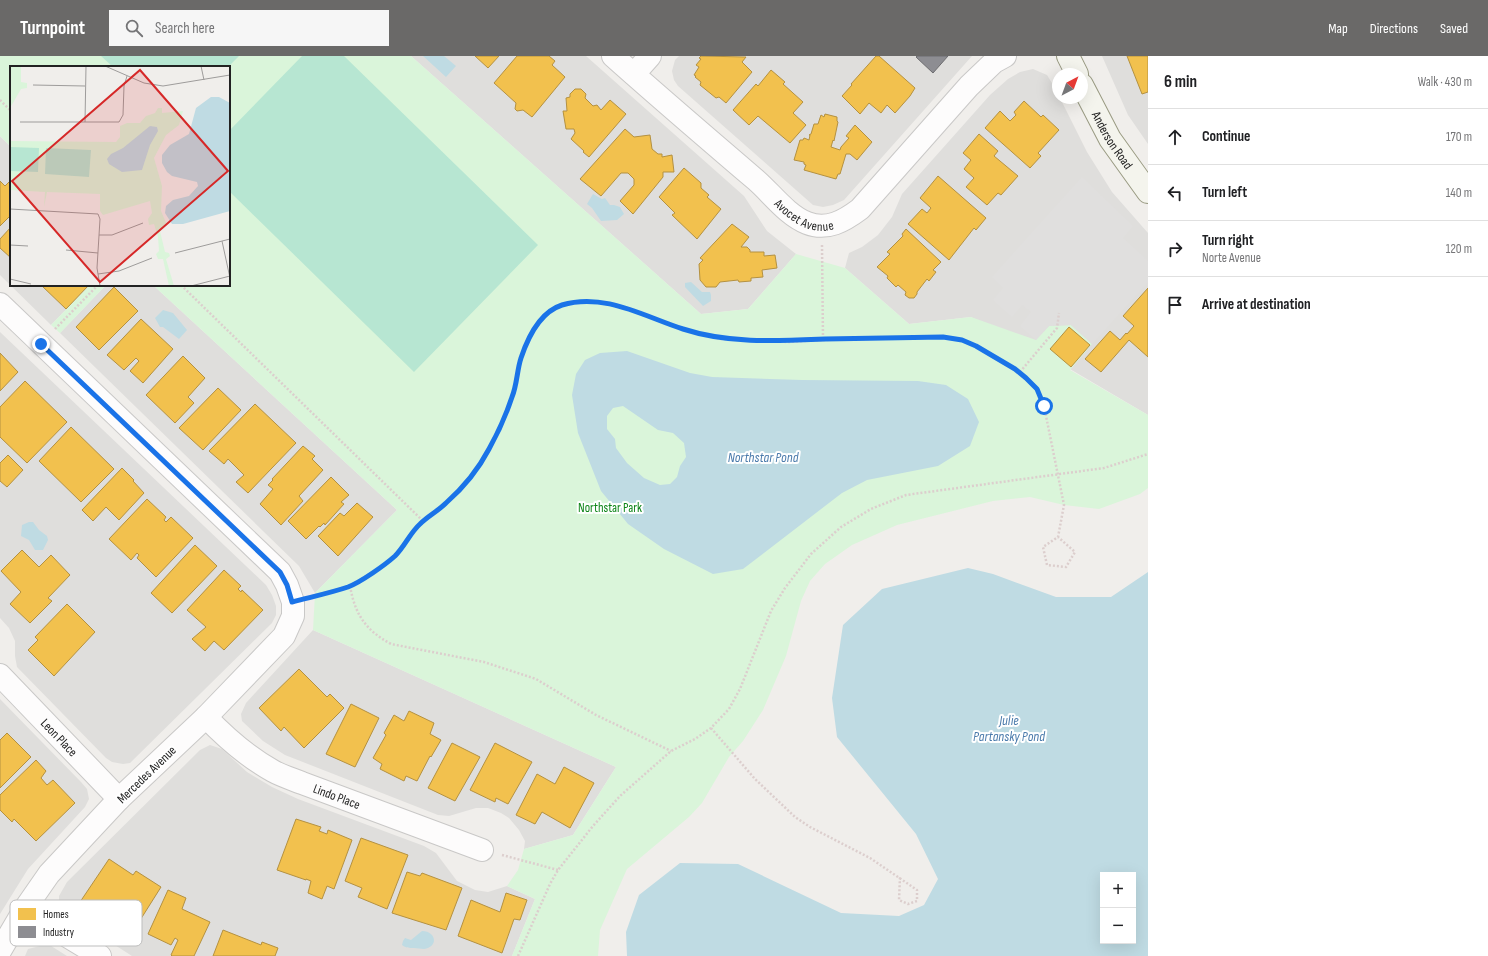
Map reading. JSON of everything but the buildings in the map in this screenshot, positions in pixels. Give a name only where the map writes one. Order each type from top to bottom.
[{"type":"street","name":"Avocet Avenue","points":[[613,56],[759,182],[790,212],[807,223],[822,226],[835,225],[847,219],[860,209],[969,86],[994,62],[1005,56]]},
{"type":"street","points":[[634,74],[650,56]]},
{"type":"street","points":[[1068,56],[1074,68]]},
{"type":"street","name":"Anderson Road","points":[[1088,97],[1110,140],[1148,192]]},
{"type":"street","name":"Mercedes Avenue","points":[[0,304],[280,572],[287,585],[294,616],[284,636],[206,717],[119,799],[49,874],[31,900]]},
{"type":"street","name":"Leon Place","points":[[0,675],[119,799]]},
{"type":"street","name":"Lindo Place","points":[[206,717],[218,730],[250,755],[274,771],[302,783],[482,850]]},
{"type":"street","name":"Mercedes Avenue","points":[[0,952],[10,934]]},
{"type":"street","points":[[83,946],[100,956]]},
{"type":"path","points":[[0,100],[10,110]]},
{"type":"path","points":[[822,226],[823,340]]},
{"type":"path","points":[[41,344],[97,286]]},
{"type":"path","points":[[182,286],[423,521]]},
{"type":"path","points":[[292,602],[350,586],[381,567],[395,556],[414,529],[445,504],[476,470],[495,438],[513,396],[521,358],[539,321],[560,305],[578,302],[590,302],[629,308],[684,330],[721,339],[788,342],[943,337],[962,340],[976,346],[1020,372],[1037,389],[1044,406],[1064,505],[1058,537],[1043,547],[1047,565],[1066,568],[1075,552],[1058,537]]},
{"type":"path","points":[[1020,372],[1056,328],[1059,312]]},
{"type":"path","points":[[518,956],[550,884],[558,870],[592,826],[620,796],[671,751],[695,739],[711,728],[729,709],[740,689],[771,611],[785,588],[811,554],[841,527],[871,509],[906,495],[1104,468],[1148,454]]},
{"type":"path","points":[[350,586],[353,603],[368,628],[377,637],[390,644],[484,662],[536,679],[596,715],[671,751]]},
{"type":"path","points":[[711,728],[755,779],[795,817],[810,827],[870,858],[900,877],[917,890],[917,901],[908,904],[899,900],[900,877]]},
{"type":"path","points":[[482,850],[558,870]]},
{"type":"shaded area","points":[[411,56],[586,56],[744,196],[767,231],[796,254],[748,309],[701,314]]},
{"type":"shaded area","points":[[679,56],[972,56],[844,200],[833,205],[823,207],[813,205],[678,86],[674,80],[672,71],[675,60]]},
{"type":"shaded area","points":[[1102,56],[1148,56],[1148,144],[1128,115]]},
{"type":"shaded area","points":[[1033,69],[1047,75],[1052,83],[1052,104],[1063,104],[1087,152],[1112,192],[1148,233],[1148,415],[1070,369],[971,317],[909,324],[845,268],[849,253],[862,247],[878,235],[892,217],[902,194],[990,95],[1008,79],[1020,72]]},
{"type":"shaded area","points":[[0,136],[10,146],[10,285],[0,275]]},
{"type":"shaded area","points":[[1082,177],[1133,226],[1123,238],[1148,261],[1148,282],[1092,344],[1071,325],[1049,326],[1036,340],[1020,326],[1031,312],[1022,305],[1012,317],[993,300],[1003,288],[992,277]]},
{"type":"shaded area","points":[[11,286],[89,286],[51,325]]},
{"type":"shaded area","points":[[105,286],[154,286],[397,510],[315,593],[299,566],[60,333]]},
{"type":"shaded area","points":[[0,332],[266,585],[276,606],[276,615],[272,623],[130,763],[123,764],[112,762],[106,758],[17,667],[15,641],[9,628],[0,618]]},
{"type":"shaded area","points":[[313,630],[616,767],[573,835],[524,849],[525,841],[519,830],[509,818],[501,813],[488,808],[476,808],[449,816],[438,815],[285,755],[263,741],[242,721],[241,714],[246,703]]},
{"type":"shaded area","points":[[0,699],[81,782],[87,789],[89,799],[85,807],[28,869],[0,914]]},
{"type":"shaded area","points":[[210,745],[222,749],[247,772],[272,787],[298,799],[424,846],[436,853],[457,881],[475,890],[488,892],[507,886],[535,899],[512,956],[132,956],[116,946],[142,946],[142,900],[59,900],[59,896],[67,882],[200,750]]},
{"type":"shaded area","points":[[40,946],[51,946],[67,956],[25,956],[28,949]]},
{"type":"green space","name":"Northstar Park","points":[[0,56],[411,56],[701,314],[748,309],[796,254],[845,268],[909,324],[971,317],[1036,340],[1049,326],[1071,325],[1092,344],[1070,370],[1148,415],[1148,488],[1140,494],[1099,509],[1064,505],[1030,497],[993,501],[897,525],[852,545],[825,564],[810,581],[801,601],[786,656],[763,710],[743,741],[729,757],[702,803],[689,817],[627,869],[600,930],[598,956],[512,956],[535,899],[507,886],[518,870],[524,849],[573,835],[616,767],[313,630],[315,593],[397,510],[154,286],[230,286],[230,66],[10,66],[10,146],[0,136]]},
{"type":"green space","points":[[101,56],[239,56],[229,66],[112,66]]},
{"type":"green space","points":[[302,56],[344,56],[538,245],[414,372],[230,192],[230,130]]},
{"type":"green space","points":[[89,286],[105,286],[60,333],[51,325]]},
{"type":"water","points":[[423,56],[444,56],[456,66],[446,77]]},
{"type":"water","points":[[593,194],[602,199],[605,198],[610,205],[620,207],[624,214],[617,220],[601,221],[592,208],[587,204]]},
{"type":"water","points":[[691,282],[702,292],[710,292],[711,301],[703,306],[685,287],[685,283]]},
{"type":"water","points":[[163,310],[173,313],[187,330],[179,339],[163,327],[160,327],[155,318]]},
{"type":"water","name":"Northstar Pond","points":[[627,351],[690,373],[712,377],[802,380],[918,381],[946,385],[968,399],[979,422],[970,446],[938,466],[867,480],[842,493],[743,569],[713,574],[664,549],[628,524],[601,491],[578,433],[572,395],[576,374],[585,360],[600,353]],"holes":[[[623,406],[658,430],[673,433],[684,443],[686,457],[680,466],[677,477],[670,484],[660,485],[644,478],[627,463],[616,448],[615,439],[607,429],[607,416],[613,408]]]},
{"type":"water","points":[[33,522],[39,530],[47,536],[48,540],[43,550],[35,550],[29,540],[21,536],[22,525]]},
{"type":"water","name":"Julie Partansky Pond","points":[[968,568],[993,574],[1056,597],[1111,597],[1148,572],[1148,956],[627,956],[626,932],[639,895],[680,863],[738,864],[841,913],[899,916],[924,905],[938,879],[916,834],[837,737],[832,698],[843,625],[882,589]]},
{"type":"water","points":[[422,931],[433,936],[434,942],[429,948],[409,948],[402,945],[405,938],[411,940]]},
{"type":"route","points":[[41,344],[280,572],[287,585],[292,602],[350,586],[381,567],[395,556],[414,529],[445,504],[460,489],[476,470],[489,449],[500,426],[513,396],[521,358],[531,335],[539,321],[560,305],[578,302],[597,302],[629,308],[684,330],[721,339],[788,342],[943,337],[962,340],[976,346],[1020,372],[1037,389],[1044,406]]}]
